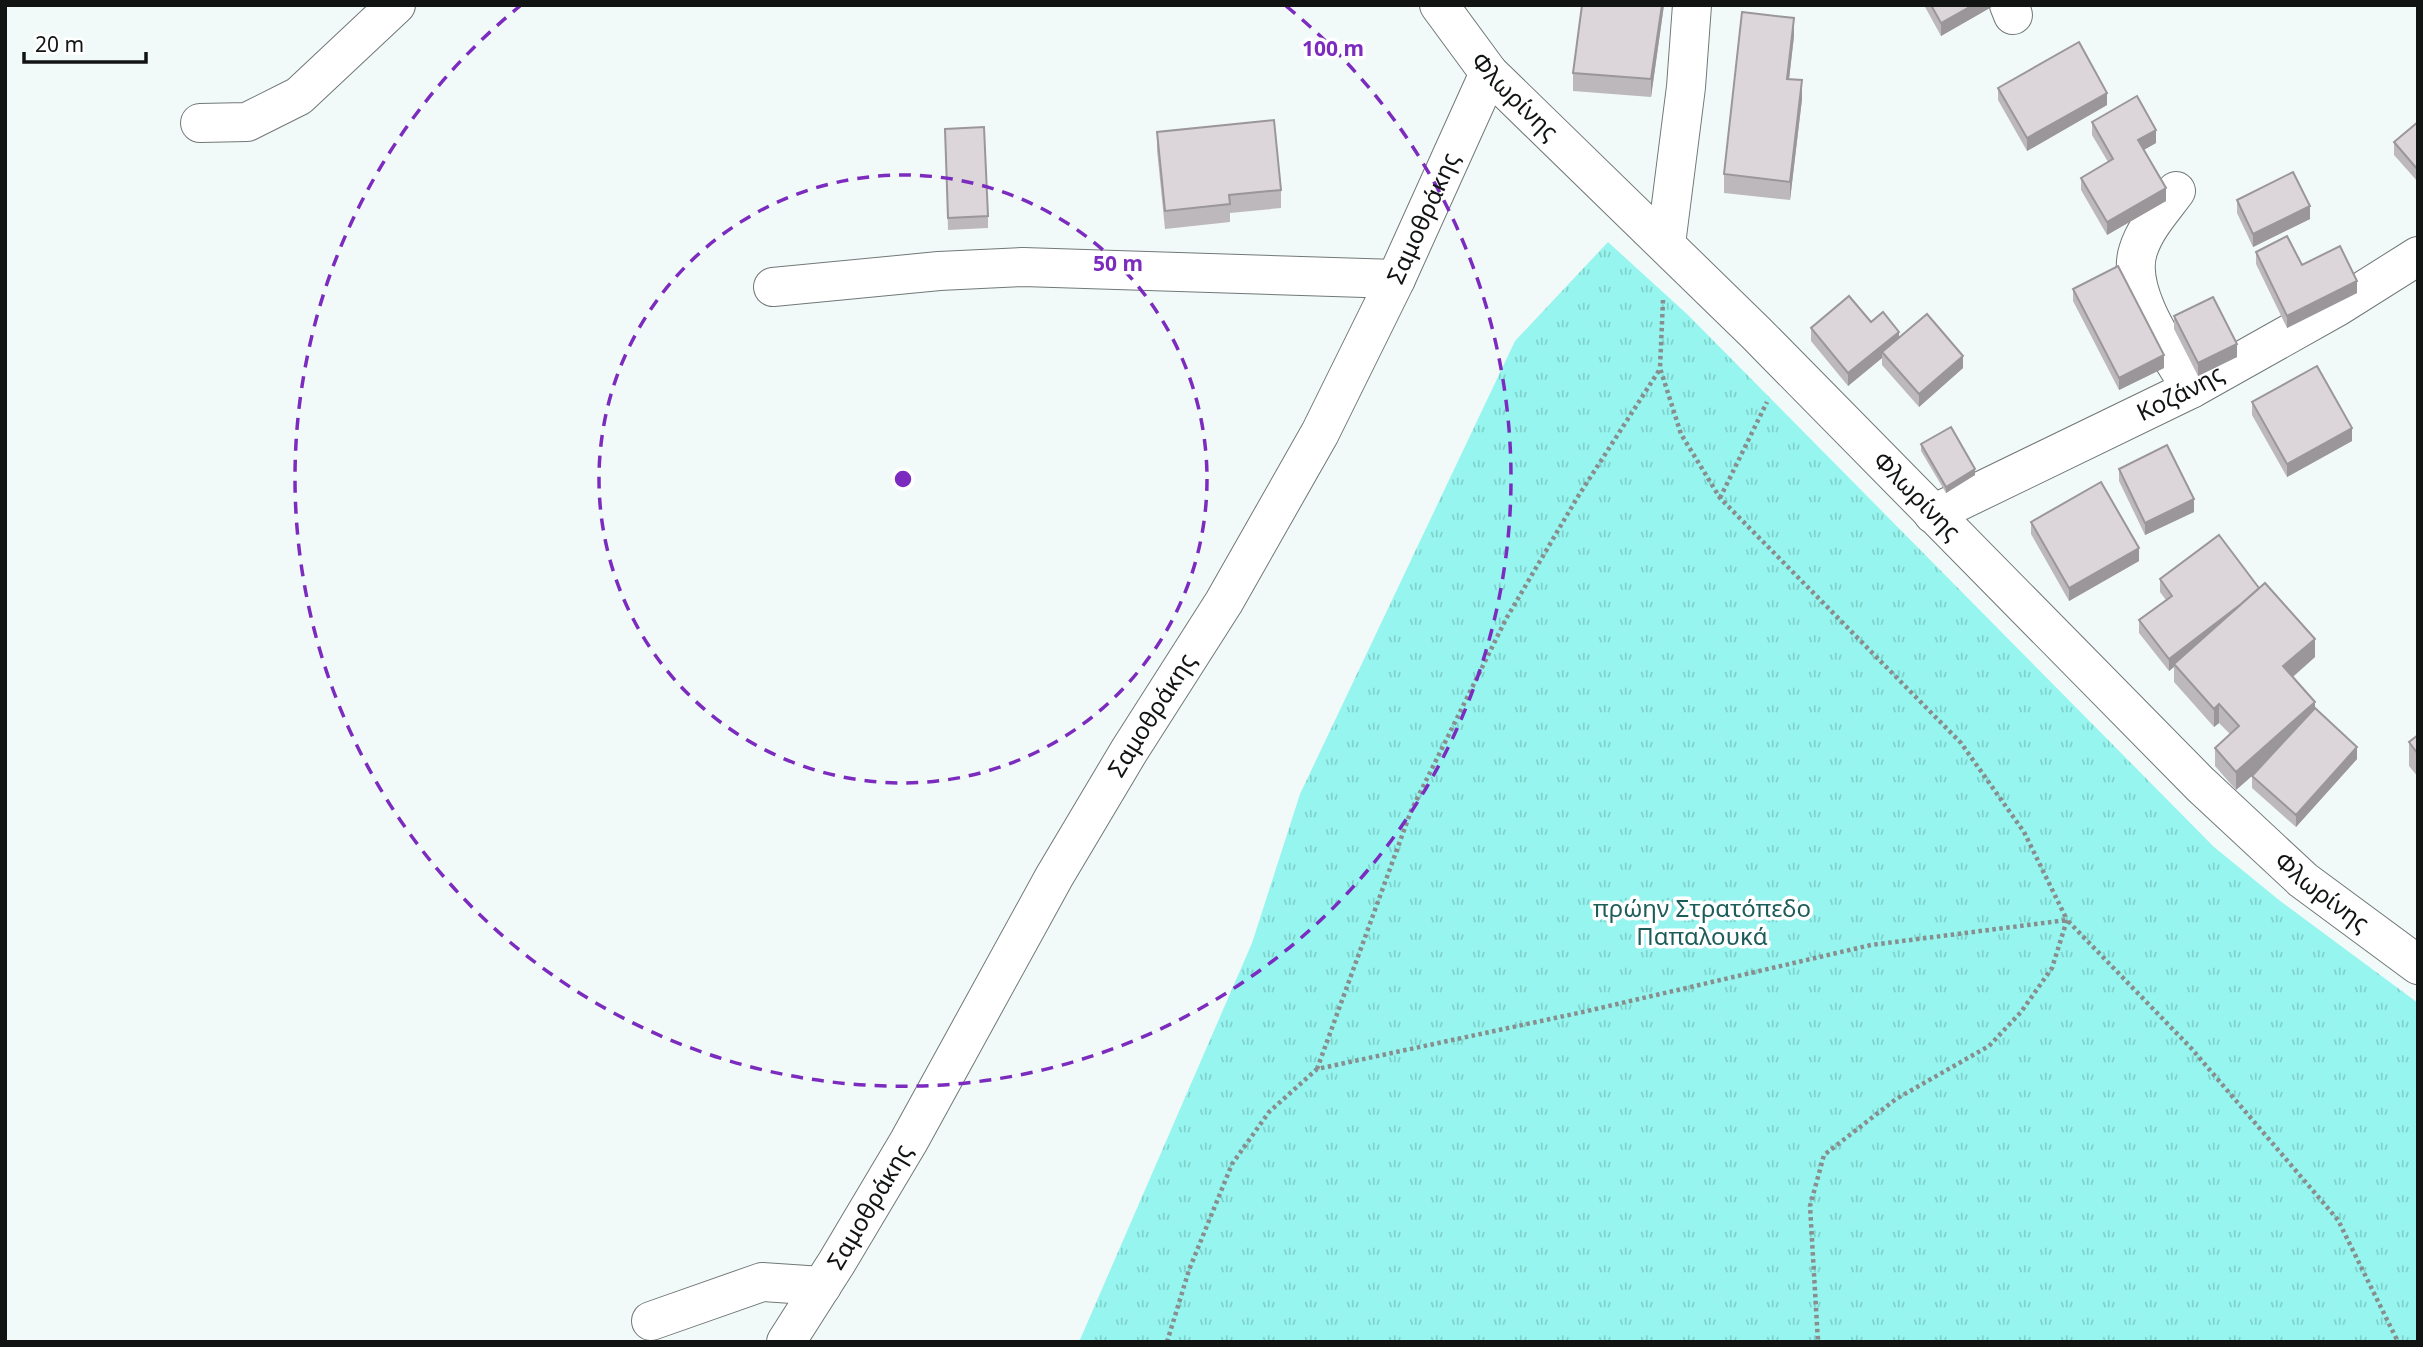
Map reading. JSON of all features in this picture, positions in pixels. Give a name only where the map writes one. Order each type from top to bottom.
[{"type":"street","points":[[200,123],[247,122],[299,96],[396,5]]},
{"type":"street","name":"Φλωρίνης","points":[[1439,5],[1489,74],[1666,244],[2200,784],[2303,880],[2418,965]]},
{"type":"street","points":[[1666,244],[1692,5]]},
{"type":"street","name":"Σαμοθράκης","points":[[786,1342],[909,1141],[1054,877],[1129,751],[1224,602],[1279,507],[1320,433],[1396,279],[1489,74]]},
{"type":"street","points":[[2176,191],[2142,239],[2135,263],[2135,274],[2150,317],[2191,389]]},
{"type":"street","name":"Κοζάνης","points":[[1933,514],[2191,389],[2337,307],[2418,256]]},
{"type":"street","points":[[773,287],[940,271],[1023,267],[1396,279]]},
{"type":"street","points":[[651,1321],[762,1282],[822,1286]]},
{"type":"path","points":[[1666,244],[1660,368],[1681,434],[1720,498],[1961,743],[2025,832],[2067,920],[2191,1048],[2338,1220],[2398,1342]]},
{"type":"path","points":[[1720,498],[1786,364]]},
{"type":"path","points":[[1167,1342],[1189,1270],[1232,1164],[1269,1112],[1317,1069],[1411,811],[1506,619],[1577,498],[1660,368]]},
{"type":"path","points":[[1317,1069],[1583,1012],[1871,945],[2067,920]]},
{"type":"path","points":[[1818,1342],[1810,1206],[1824,1155],[1896,1099],[1989,1046],[2021,1012],[2052,968],[2067,920]]},
{"type":"green space","name":"πρώην Στρατόπεδο Παπαλουκά","points":[[1608,242],[1688,315],[2214,847],[2279,900],[2418,1003],[2418,1342],[1079,1342],[1252,943],[1300,794],[1515,341]]},
{"type":"building","points":[[1582,5],[1662,5],[1651,79],[1573,73]]},
{"type":"building","points":[[1931,5],[1973,5],[1941,23]]},
{"type":"building","points":[[1742,12],[1794,18],[1787,79],[1802,80],[1790,182],[1724,174]]},
{"type":"building","points":[[2079,42],[2107,93],[2027,138],[1998,88]]},
{"type":"building","points":[[2137,96],[2156,130],[2138,140],[2166,188],[2107,222],[2081,178],[2113,159],[2092,122]]},
{"type":"building","points":[[1274,120],[1281,190],[1229,195],[1230,204],[1165,211],[1157,132]]},
{"type":"building","points":[[2418,122],[2418,170],[2394,142]]},
{"type":"building","points":[[984,127],[988,216],[948,218],[945,129]]},
{"type":"building","points":[[2293,172],[2310,206],[2253,234],[2237,200]]},
{"type":"building","points":[[2287,236],[2302,265],[2340,246],[2357,281],[2287,316],[2256,252]]},
{"type":"building","points":[[2118,266],[2164,355],[2119,378],[2073,289]]},
{"type":"building","points":[[1849,296],[1871,322],[1883,312],[1899,332],[1848,373],[1811,328]]},
{"type":"building","points":[[2213,297],[2237,344],[2198,363],[2174,316]]},
{"type":"building","points":[[1927,314],[1963,356],[1919,394],[1882,352]]},
{"type":"building","points":[[2317,366],[2352,428],[2287,464],[2252,402]]},
{"type":"building","points":[[1951,427],[1975,469],[1946,487],[1921,444]]},
{"type":"building","points":[[2167,445],[2194,499],[2145,523],[2119,469]]},
{"type":"building","points":[[2101,482],[2139,548],[2069,588],[2031,522]]},
{"type":"building","points":[[2219,535],[2259,588],[2169,659],[2139,620],[2172,596],[2160,579]]},
{"type":"building","points":[[2265,583],[2315,639],[2283,666],[2315,702],[2236,772],[2215,748],[2239,726],[2219,704],[2214,709],[2174,664]]},
{"type":"building","points":[[2315,708],[2357,747],[2296,815],[2252,776]]},
{"type":"building","points":[[2418,735],[2418,754],[2409,742]]}]
